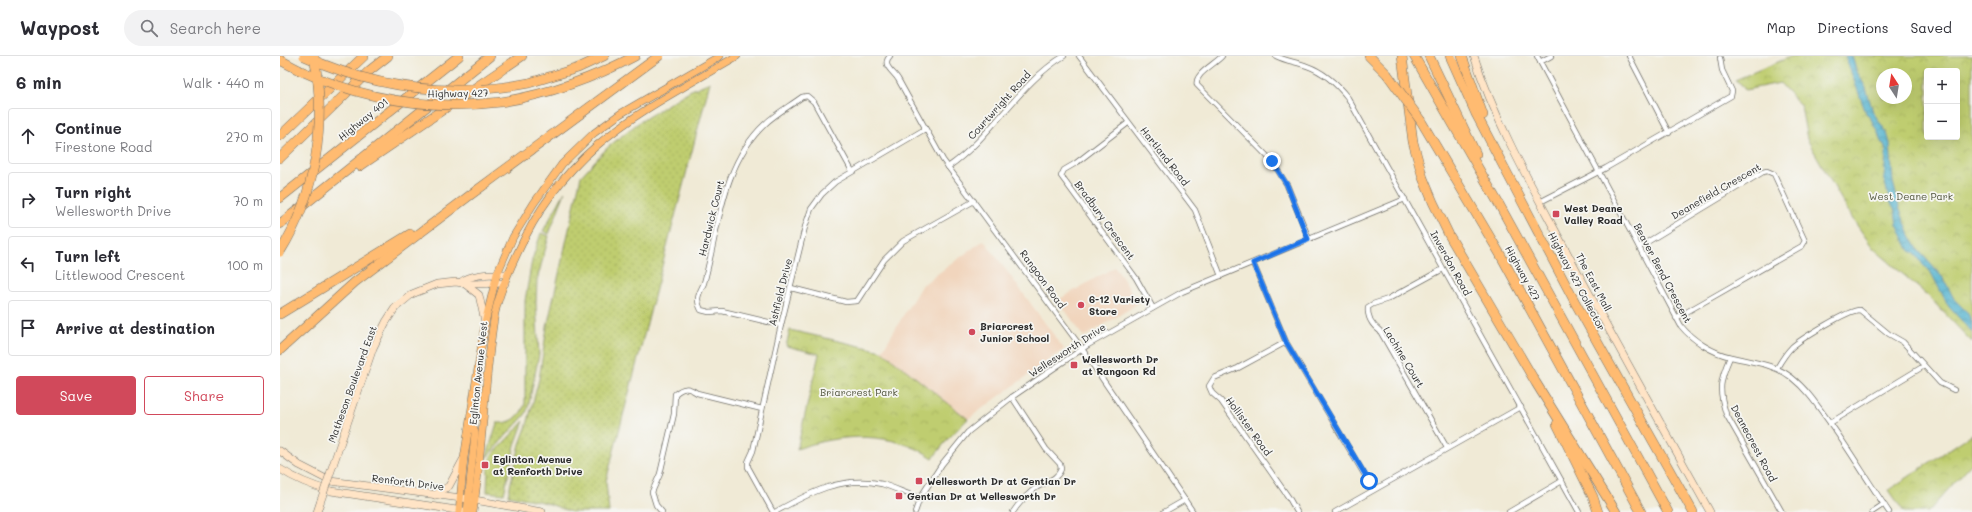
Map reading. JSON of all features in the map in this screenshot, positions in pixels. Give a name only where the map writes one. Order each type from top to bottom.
[{"type":"highway","points":[[304,56],[349,74],[404,87],[466,91],[529,82],[578,68],[604,56]]},
{"type":"highway","points":[[280,252],[303,205],[310,184],[317,151],[320,101],[314,56]]},
{"type":"highway","points":[[280,136],[364,56]]},
{"type":"highway","points":[[280,158],[342,97],[388,56]]},
{"type":"highway","name":"Highway 401","points":[[280,198],[459,56]]},
{"type":"highway","points":[[280,224],[490,56]]},
{"type":"highway","points":[[315,195],[383,151],[522,56]]},
{"type":"highway","name":"Highway 427","points":[[280,60],[300,70],[352,91],[407,103],[451,106],[501,102],[535,96],[575,84],[600,74],[635,56]]},
{"type":"highway","points":[[280,350],[355,282],[468,196],[659,56]]},
{"type":"highway","name":"Highway 427","points":[[1369,56],[1387,74],[1421,121],[1500,254],[1641,512]]},
{"type":"highway","points":[[1374,56],[1387,74]]},
{"type":"highway","points":[[1402,56],[1413,142],[1423,178],[1432,202],[1449,235],[1536,383],[1616,512]]},
{"type":"highway","name":"Highway 427","points":[[1414,56],[1500,206],[1668,512]]},
{"type":"highway","points":[[1429,56],[1500,206]]},
{"type":"highway","name":"Highway 427 Collector","points":[[1450,56],[1473,108],[1576,304],[1693,512]]},
{"type":"highway","points":[[1462,56],[1481,110],[1505,170]]},
{"type":"highway","points":[[280,314],[383,252],[468,196]]},
{"type":"highway","points":[[1536,383],[1593,497],[1598,512]]},
{"type":"main road","name":"Eglinton Avenue West","points":[[467,512],[473,394],[497,274],[513,237],[534,203],[562,164],[594,133],[620,114],[720,56]]},
{"type":"main road","name":"Eglinton Avenue West","points":[[459,511],[468,499],[483,424],[494,317],[507,274],[522,241],[542,208],[561,180],[581,158],[628,120],[737,56]]},
{"type":"main road","name":"The East Mall","points":[[1474,56],[1499,121],[1540,202],[1620,351],[1710,512]]},
{"type":"main road","points":[[486,323],[479,295],[461,282],[465,278],[507,274]]},
{"type":"main road","name":"Matheson Boulevard East","points":[[317,512],[374,348],[386,322],[395,308],[412,294],[437,284],[450,282],[461,282],[468,284],[504,284]]},
{"type":"main road","name":"Eglinton Avenue West","points":[[472,429],[464,458],[468,499],[473,512]]},
{"type":"main road","name":"Renforth Drive","points":[[280,451],[299,465],[330,481],[376,488],[414,491],[542,512]]},
{"type":"main road","points":[[435,495],[449,486],[464,458]]},
{"type":"main road","name":"Renforth Drive","points":[[280,469],[294,478],[312,486],[414,505],[467,512]]},
{"type":"street","name":"Rangoon Road","points":[[890,56],[887,59],[886,64],[898,79],[925,129],[948,167],[1083,349],[1194,512]]},
{"type":"street","name":"Courtwright Road","points":[[948,167],[979,142],[1038,74],[1064,56]]},
{"type":"street","name":"Hartland Road","points":[[1079,56],[1195,210],[1221,276]]},
{"type":"street","points":[[1222,56],[1215,64],[1197,76],[1197,85],[1272,161],[1287,185],[1308,239]]},
{"type":"street","name":"Inverdon Road","points":[[1276,56],[1313,68],[1342,90],[1355,110],[1405,199],[1579,512]]},
{"type":"street","name":"Beaver Bend Crescent","points":[[1537,56],[1676,318],[1690,338],[1730,357],[1776,368],[1792,377],[1808,392],[1889,512]]},
{"type":"street","points":[[1540,62],[1551,56]]},
{"type":"street","points":[[1629,56],[1669,133]]},
{"type":"street","points":[[1540,202],[1669,133],[1731,96],[1732,91],[1722,70],[1720,58]]},
{"type":"street","name":"Hardwick Court","points":[[781,325],[722,311],[709,312],[701,310],[698,304],[698,294],[704,283],[728,182],[735,165],[765,124],[802,97],[808,96],[814,102],[852,171]]},
{"type":"street","name":"Bradbury Crescent","points":[[1128,123],[1076,163],[1064,170],[1061,176],[1136,278],[1153,308]]},
{"type":"street","name":"Ashfield Drive","points":[[774,512],[748,467],[748,462],[754,452],[781,325],[791,288],[804,227],[811,209],[827,188],[852,171],[925,129]]},
{"type":"street","name":"Deanefield Crescent","points":[[1639,247],[1763,172],[1767,171],[1774,174],[1805,240],[1802,246],[1676,318]]},
{"type":"street","name":"Wellesworth Drive","points":[[914,512],[920,498],[942,464],[968,432],[1012,397],[1083,349],[1182,292],[1405,199]]},
{"type":"street","points":[[791,288],[846,302],[857,301],[884,260],[903,241],[974,201]]},
{"type":"street","points":[[1253,263],[1286,342],[1373,489]]},
{"type":"street","name":"Lachine Court","points":[[1443,269],[1388,299],[1373,304],[1368,307],[1367,314],[1373,326],[1380,331],[1447,448]]},
{"type":"street","points":[[1776,368],[1790,349],[1799,341],[1850,311],[1857,310],[1864,312],[1883,329],[1903,342],[1940,383],[1954,390]]},
{"type":"street","name":"Hollister Road","points":[[1286,342],[1238,368],[1214,378],[1209,383],[1209,390],[1221,401],[1289,498],[1297,512]]},
{"type":"street","name":"Deanecrest Road","points":[[1730,357],[1722,376],[1720,386],[1721,399],[1726,414],[1782,512]]},
{"type":"street","points":[[1830,423],[1924,366]]},
{"type":"street","points":[[662,512],[656,505],[652,492],[660,474],[674,414],[675,394],[684,388],[689,388],[697,393],[762,409]]},
{"type":"street","points":[[1012,397],[1046,449],[1060,464],[1061,469],[1056,477],[1043,482],[1031,491],[1013,512]]},
{"type":"street","points":[[1335,512],[1373,489],[1521,407]]},
{"type":"street","points":[[1509,512],[1562,481]]},
{"type":"street","points":[[774,512],[809,493],[840,483],[870,482],[890,487],[920,498]]},
{"type":"street","points":[[1164,512],[1185,500]]},
{"type":"street","points":[[1872,512],[1884,504]]},
{"type":"shaded area","name":"Briarcrest Junior School","points":[[984,240],[1064,349],[968,419],[882,351],[921,286]]},
{"type":"shaded area","points":[[1115,267],[1139,303],[1084,337],[1058,300]]},
{"type":"green space","name":"West Deane Park","points":[[1792,56],[1972,56],[1972,342],[1928,296],[1873,248],[1852,218],[1807,139],[1801,106],[1780,83],[1745,90],[1741,84],[1735,80]]},
{"type":"green space","points":[[710,82],[606,481],[609,512],[571,512],[547,503],[508,495],[520,444],[527,425],[539,379],[547,327],[581,176],[608,147],[638,123],[689,91]]},
{"type":"green space","points":[[565,192],[549,234],[543,231]]},
{"type":"green space","points":[[541,233],[549,236],[537,280],[536,303],[539,355],[528,408],[525,415],[486,458],[497,423],[515,419],[521,412],[525,403],[525,301],[532,260]]},
{"type":"green space","name":"Briarcrest Park","points":[[790,330],[882,351],[968,419],[947,440],[933,458],[917,449],[901,443],[866,437],[831,440],[797,449],[819,354],[786,346]]},
{"type":"green space","points":[[524,421],[515,445],[504,494],[487,492],[488,467],[491,456]]},
{"type":"green space","points":[[1972,434],[1972,463],[1928,512],[1904,512],[1889,490]]},
{"type":"water","points":[[1845,56],[1852,56],[1856,70],[1866,88],[1873,112],[1887,133],[1890,143],[1893,182],[1900,210],[1910,235],[1919,251],[1944,279],[1954,299],[1967,312],[1972,322],[1972,332],[1949,307],[1930,271],[1923,265],[1915,253],[1910,251],[1897,225],[1895,211],[1889,200],[1884,178],[1885,148],[1872,121],[1866,113]]},
{"type":"place","name":"West Deane Valley Road","points":[[1556,214]]},
{"type":"place","name":"6-12 Variety Store","points":[[1081,305]]},
{"type":"place","name":"Briarcrest Junior School","points":[[972,332]]},
{"type":"place","name":"Wellesworth Dr at Rangoon Rd","points":[[1074,365]]},
{"type":"place","name":"Eglinton Avenue at Renforth Drive","points":[[485,465]]},
{"type":"place","name":"Wellesworth Dr at Gentian Dr","points":[[919,481]]},
{"type":"place","name":"Gentian Dr at Wellesworth Dr","points":[[899,496]]},
{"type":"route","points":[[1272,161],[1287,185],[1308,239],[1253,263],[1286,342],[1369,481]]}]
